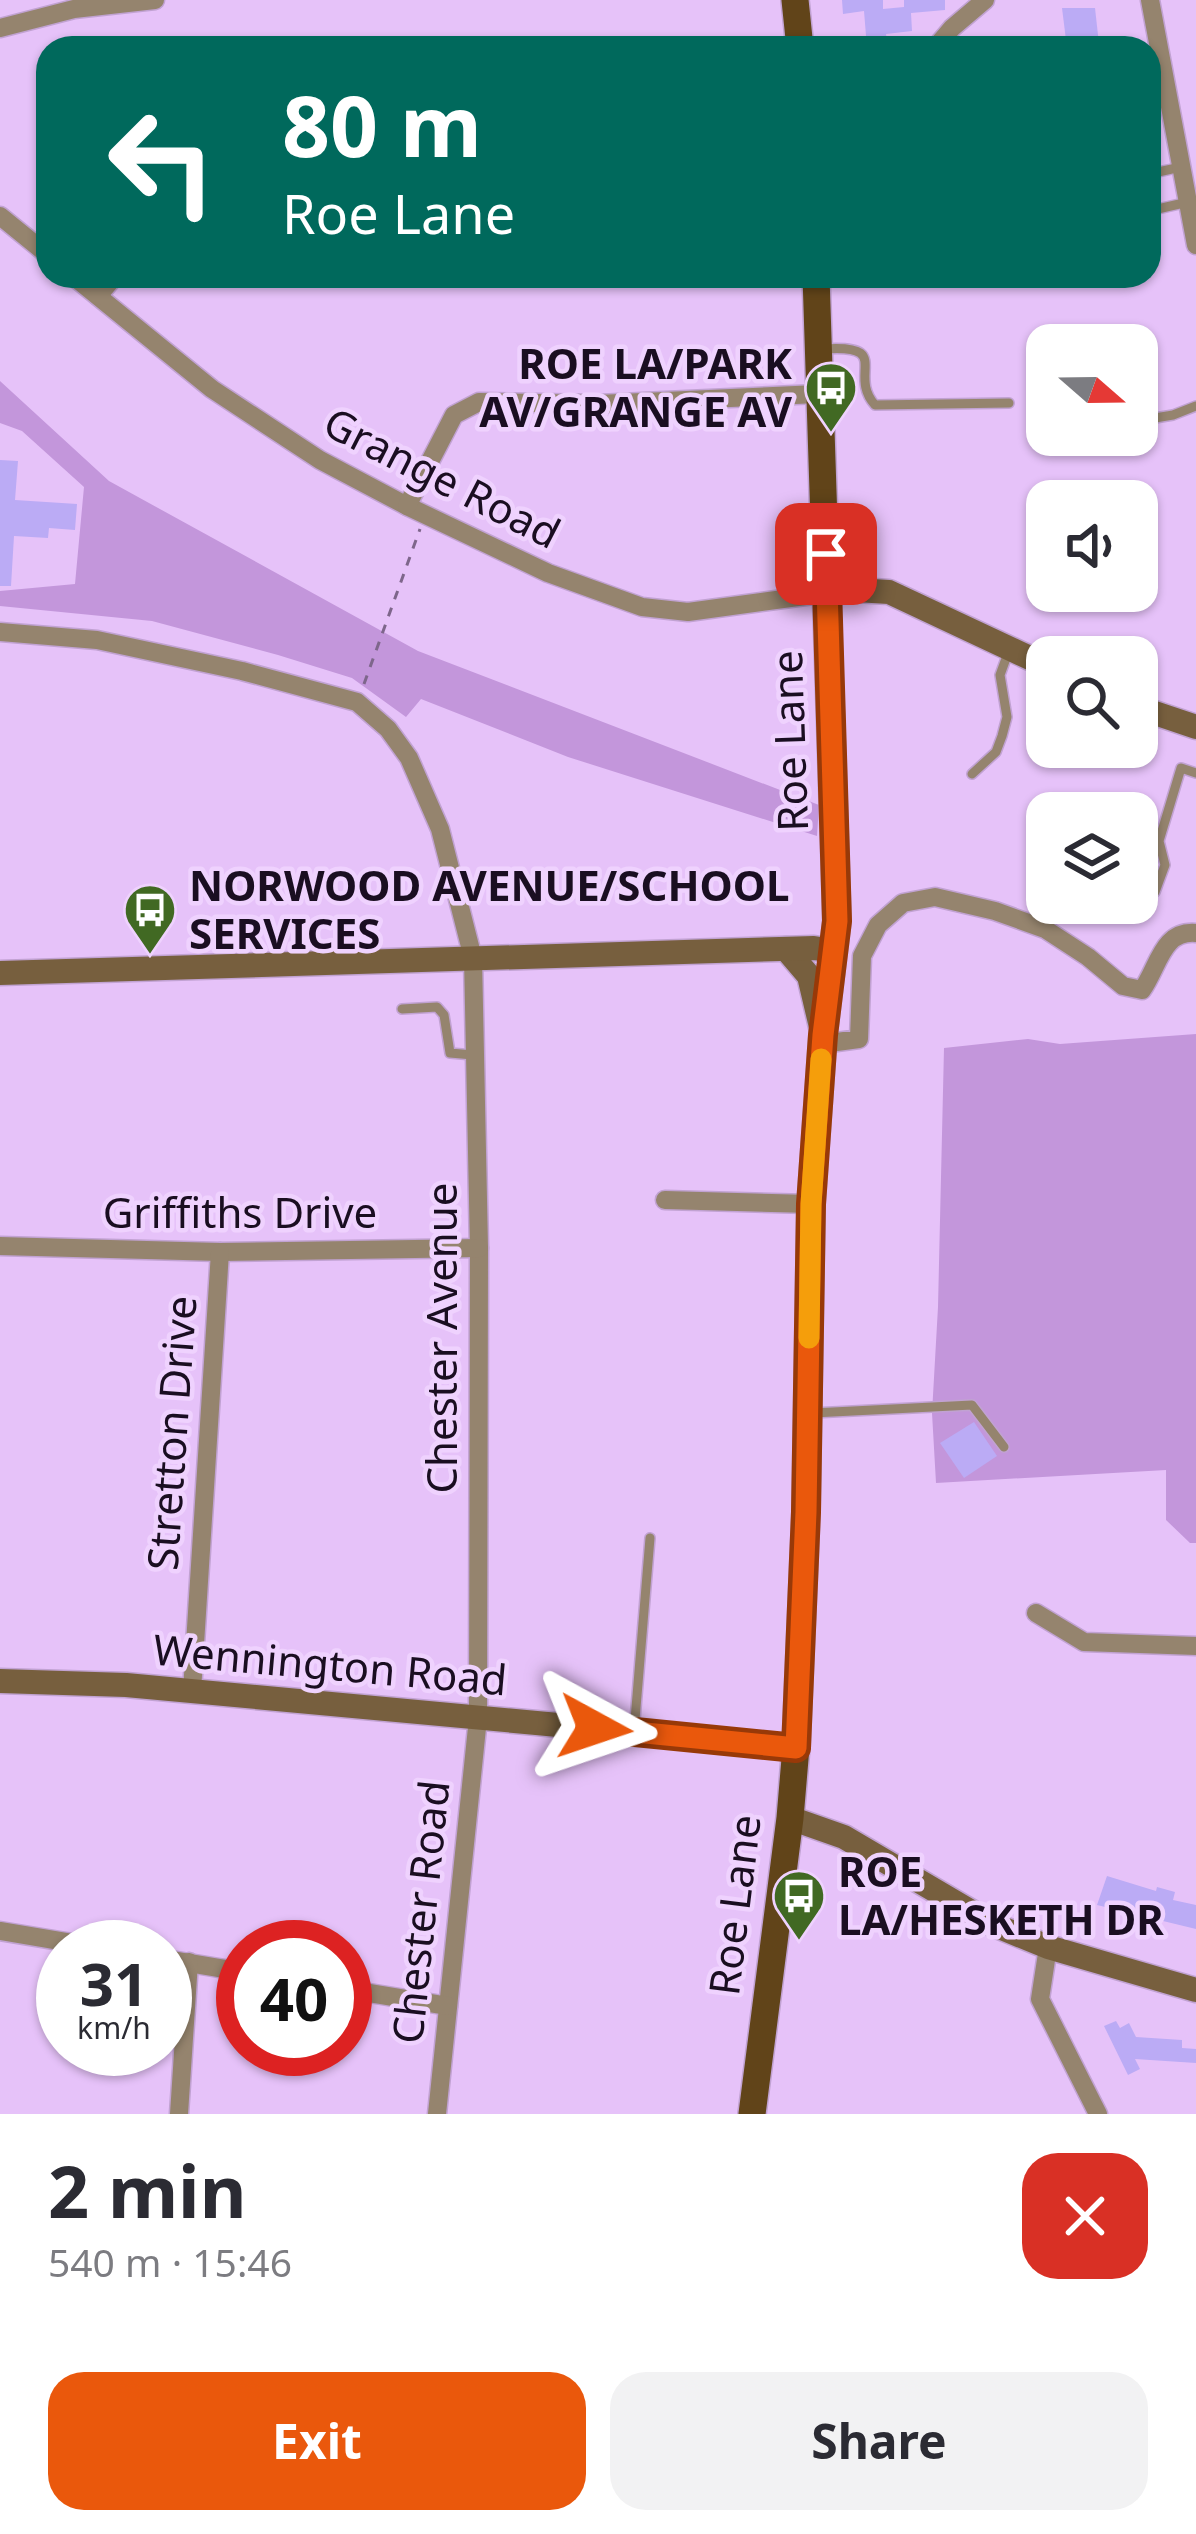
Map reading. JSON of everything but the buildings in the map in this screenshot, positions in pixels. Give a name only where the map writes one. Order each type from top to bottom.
[{"type":"main road","points":[[795,0],[799,36]]},
{"type":"main road","name":"Roe Lane","points":[[752,2114],[796,1748],[811,1204],[822,1040],[837,921],[816,288]]},
{"type":"street","points":[[0,28],[74,9],[155,0]]},
{"type":"street","points":[[945,36],[985,0]]},
{"type":"street","points":[[1150,0],[1157,36]]},
{"type":"street","points":[[1161,59],[1196,244]]},
{"type":"street","points":[[0,216],[36,245]]},
{"type":"street","name":"Grange Road","points":[[88,288],[212,389],[320,460],[548,573],[642,607],[688,612],[828,593]]},
{"type":"street","points":[[98,296],[105,288]]},
{"type":"street","points":[[416,511],[454,415],[479,402],[598,404],[818,394]]},
{"type":"street","points":[[828,593],[889,592],[1026,656]]},
{"type":"street","points":[[0,632],[97,640],[357,702]]},
{"type":"street","name":"Chester Avenue","points":[[357,702],[388,728],[409,758],[440,829],[473,958],[479,1248],[478,1718]]},
{"type":"street","points":[[1158,714],[1196,727]]},
{"type":"street","points":[[786,949],[809,976],[822,1040],[859,1040],[862,956],[878,925],[904,903],[935,897],[1045,929],[1123,986],[1142,990],[1169,940],[1180,932],[1196,933]]},
{"type":"street","points":[[0,974],[832,951]]},
{"type":"street","points":[[665,1200],[811,1204]]},
{"type":"street","name":"Griffiths Drive","points":[[0,1246],[220,1252],[479,1248]]},
{"type":"street","name":"Stretton Drive","points":[[191,1691],[220,1252]]},
{"type":"street","points":[[1036,1612],[1084,1642],[1196,1646]]},
{"type":"street","name":"Wennington Road","points":[[0,1681],[125,1685],[796,1748]]},
{"type":"street","name":"Chester Road","points":[[436,2114],[478,1718]]},
{"type":"street","points":[[790,1818],[844,1837],[992,1924],[1048,1947],[1196,1990]]},
{"type":"street","points":[[0,1931],[36,1937]]},
{"type":"street","points":[[1048,1947],[1040,1999],[1098,2114]]},
{"type":"street","points":[[372,1993],[448,2006]]},
{"type":"street","points":[[179,2114],[182,2076]]},
{"type":"lane","points":[[1161,171],[1181,167]]},
{"type":"lane","points":[[1161,208],[1188,202]]},
{"type":"lane","points":[[818,349],[848,347],[861,352],[866,392],[874,405],[1010,403]]},
{"type":"lane","points":[[1158,418],[1196,406]]},
{"type":"lane","points":[[972,774],[996,752],[1002,736],[1007,717],[1000,675],[1009,648]]},
{"type":"lane","points":[[1158,884],[1165,865],[1159,841],[1181,768],[1196,772]]},
{"type":"lane","points":[[402,1009],[437,1007],[450,1053],[477,1055]]},
{"type":"lane","points":[[808,1414],[972,1405],[1004,1447]]},
{"type":"lane","points":[[634,1732],[650,1538]]},
{"type":"path","points":[[357,702],[416,511]]},
{"type":"shaded area","points":[[0,381],[109,481],[418,651],[819,805],[817,836],[568,757],[421,699],[406,717],[352,678],[278,655],[152,621],[0,606],[0,591],[75,584],[84,487],[22,431],[0,423]]},
{"type":"shaded area","points":[[1196,1034],[1196,1543],[1190,1543],[1166,1520],[1166,1470],[936,1483],[932,1413],[944,1048],[1028,1039],[1060,1044]]},
{"type":"slow traffic","points":[[809,1338],[811,1204],[821,1059]]},
{"type":"place","name":"ROE LA/PARK AV/GRANGE AV","points":[[831,434]]},
{"type":"place","name":"NORWOOD AVENUE/SCHOOL SERVICES","points":[[150,956]]},
{"type":"place","name":"ROE LA/HESKETH DR","points":[[799,1942]]},
{"type":"route","points":[[595,1728],[796,1748],[811,1204],[837,921],[826,554]]}]
